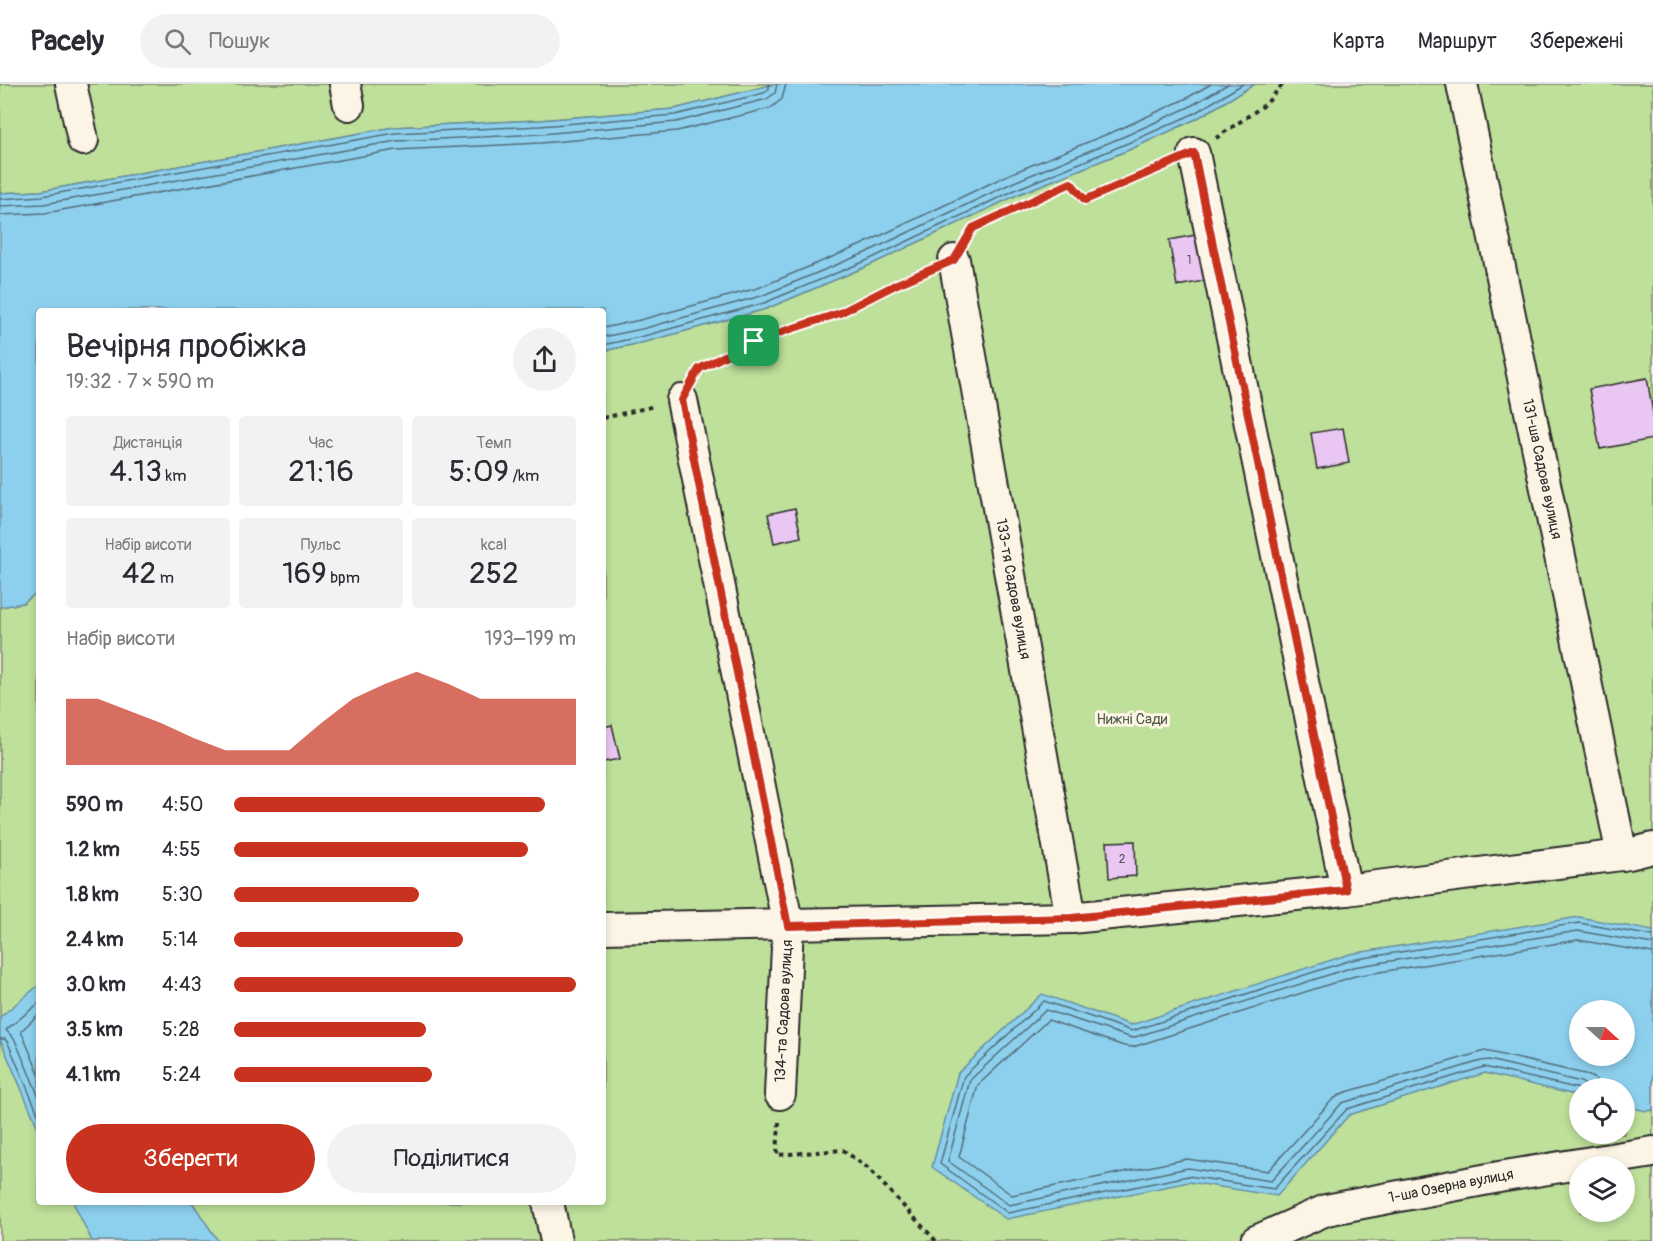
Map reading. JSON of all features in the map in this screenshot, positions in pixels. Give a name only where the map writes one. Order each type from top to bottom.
[{"type":"street","points":[[71,84],[83,140]]},
{"type":"street","name":"131-ша Садова вулиця","points":[[1462,84],[1622,855]]},
{"type":"street","points":[[1194,153],[1346,890]]},
{"type":"street","name":"133-тя Садова вулиця","points":[[954,260],[1071,918]]},
{"type":"street","name":"134-та Садова вулиця","points":[[682,400],[788,926],[780,1094]]},
{"type":"street","points":[[606,928],[788,926],[1071,918],[1346,890],[1622,855],[1653,848]]},
{"type":"street","name":"1-ша Озерна вулиця","points":[[1256,1241],[1326,1210],[1499,1177],[1653,1152]]},
{"type":"street","points":[[549,1205],[556,1241]]},
{"type":"path","points":[[606,417],[682,400],[699,369],[754,341],[840,313],[897,284],[954,260],[973,228],[1071,183],[1085,200],[1194,153],[1266,104],[1283,84]]},
{"type":"path","points":[[780,1094],[777,1155],[843,1150],[869,1169],[936,1241]]},
{"type":"green space","points":[[0,84],[775,84],[674,109],[540,120],[394,127],[41,191],[0,193]]},
{"type":"green space","name":"Нижні Сади","points":[[1255,84],[1653,84],[1653,1241],[0,1241],[0,607],[23,603],[36,593],[36,1205],[606,1205],[606,350],[766,309],[870,265],[1019,194],[1131,149],[1196,119]]},
{"type":"water","points":[[775,84],[1255,84],[1196,119],[1131,149],[1019,194],[870,265],[766,309],[606,350],[606,308],[36,308],[36,593],[23,603],[0,607],[0,193],[41,191],[394,127],[540,120],[674,109]]},
{"type":"water","points":[[1579,917],[1653,931],[1653,1110],[1635,1108],[1635,1078],[1569,1078],[1569,1094],[1485,1073],[1349,1115],[1277,1196],[1189,1182],[1006,1219],[932,1167],[958,1073],[1042,994],[1131,1025],[1350,954]]},
{"type":"water","points":[[36,987],[36,1123],[0,1039],[0,1017]]},
{"type":"water","points":[[74,1205],[194,1205],[218,1241],[92,1241]]},
{"type":"building","points":[[1201,234],[1209,280],[1177,286],[1169,240]]},
{"type":"building","points":[[1647,378],[1653,413],[1653,439],[1600,449],[1589,389]]},
{"type":"building","points":[[1343,428],[1349,463],[1317,469],[1311,433]]},
{"type":"building","points":[[795,508],[801,537],[774,543],[768,514]]},
{"type":"building","points":[[612,725],[620,759],[606,761],[606,726]]},
{"type":"building","points":[[1135,841],[1136,876],[1109,878],[1107,842]]},
{"type":"route","points":[[1194,153],[1346,890],[1071,918],[788,926],[682,400],[699,369],[754,341],[840,313],[897,284],[954,260],[973,228],[1071,183],[1085,200],[1194,153]]}]
